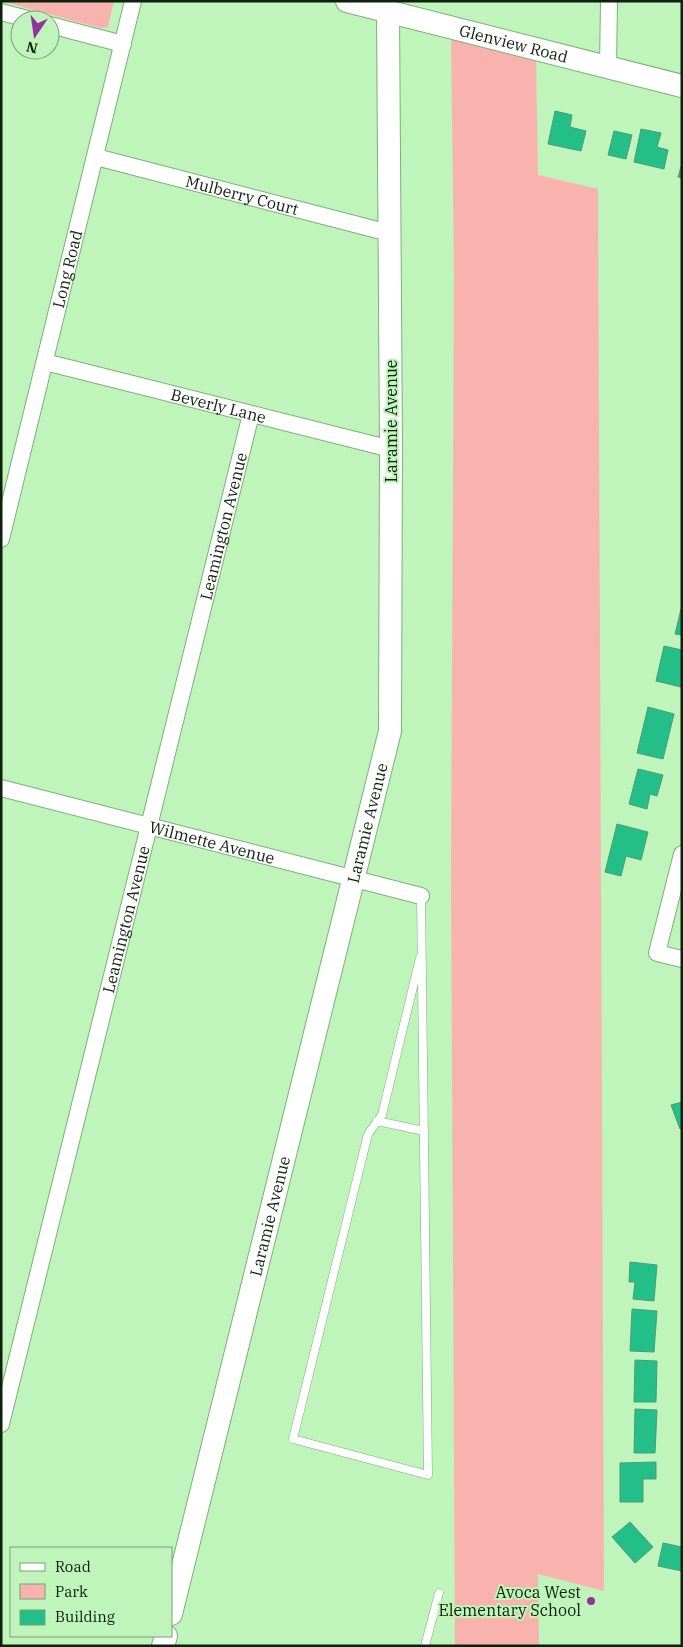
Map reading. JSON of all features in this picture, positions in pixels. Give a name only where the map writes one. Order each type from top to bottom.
[{"type":"street","name":"Long Road","points":[[1,539],[133,1]]},
{"type":"street","name":"Glenview Road","points":[[347,1],[682,86]]},
{"type":"street","points":[[608,68],[609,1]]},
{"type":"street","name":"Laramie Avenue","points":[[172,1610],[390,731],[391,449],[388,11]]},
{"type":"street","points":[[60,28],[123,44]]},
{"type":"street","name":"Mulberry Court","points":[[96,157],[389,233]]},
{"type":"street","name":"Beverly Lane","points":[[45,362],[391,449]]},
{"type":"street","name":"Leamington Avenue","points":[[1,1424],[251,414]]},
{"type":"street","name":"Wilmette Avenue","points":[[1,788],[421,896]]},
{"type":"street","points":[[682,854],[657,953],[682,959]]},
{"type":"lane","points":[[420,958],[382,1115],[368,1134],[293,1439],[428,1474],[420,958],[421,896]]},
{"type":"lane","points":[[377,1122],[424,1131]]},
{"type":"lane","points":[[425,1646],[439,1593]]},
{"type":"green space","points":[[1,1],[114,1],[108,27],[100,28],[60,17],[60,10],[34,10]]},
{"type":"green space","points":[[451,39],[536,60],[538,175],[598,189],[604,1591],[538,1574],[539,1646],[455,1646],[451,875],[454,272]]},
{"type":"building","points":[[555,111],[572,115],[570,127],[586,131],[581,151],[548,144]]},
{"type":"building","points":[[641,129],[661,133],[657,147],[668,150],[664,169],[634,162]]},
{"type":"building","points":[[614,131],[632,135],[626,159],[608,155]]},
{"type":"building","points":[[682,163],[682,178],[678,177]]},
{"type":"building","points":[[682,605],[682,635],[675,634]]},
{"type":"building","points":[[664,646],[682,650],[681,687],[656,681]]},
{"type":"building","points":[[648,707],[674,714],[663,759],[637,753]]},
{"type":"building","points":[[638,769],[663,775],[657,796],[650,794],[647,809],[629,804]]},
{"type":"building","points":[[617,824],[648,832],[641,860],[626,856],[621,876],[605,872]]},
{"type":"building","points":[[682,1102],[682,1128],[680,1129],[671,1105]]},
{"type":"building","points":[[630,1262],[657,1265],[654,1301],[633,1299],[635,1282],[629,1282]]},
{"type":"building","points":[[632,1309],[657,1311],[654,1352],[630,1351]]},
{"type":"building","points":[[635,1360],[657,1361],[656,1402],[634,1402]]},
{"type":"building","points":[[635,1409],[657,1410],[655,1453],[634,1453]]},
{"type":"building","points":[[656,1462],[656,1479],[643,1479],[643,1502],[620,1502],[620,1463]]},
{"type":"building","points":[[630,1522],[653,1547],[635,1563],[612,1537]]},
{"type":"building","points":[[663,1543],[682,1547],[682,1571],[658,1566]]},
{"type":"place","name":"Avoca West Elementary School","points":[[591,1601]]}]
